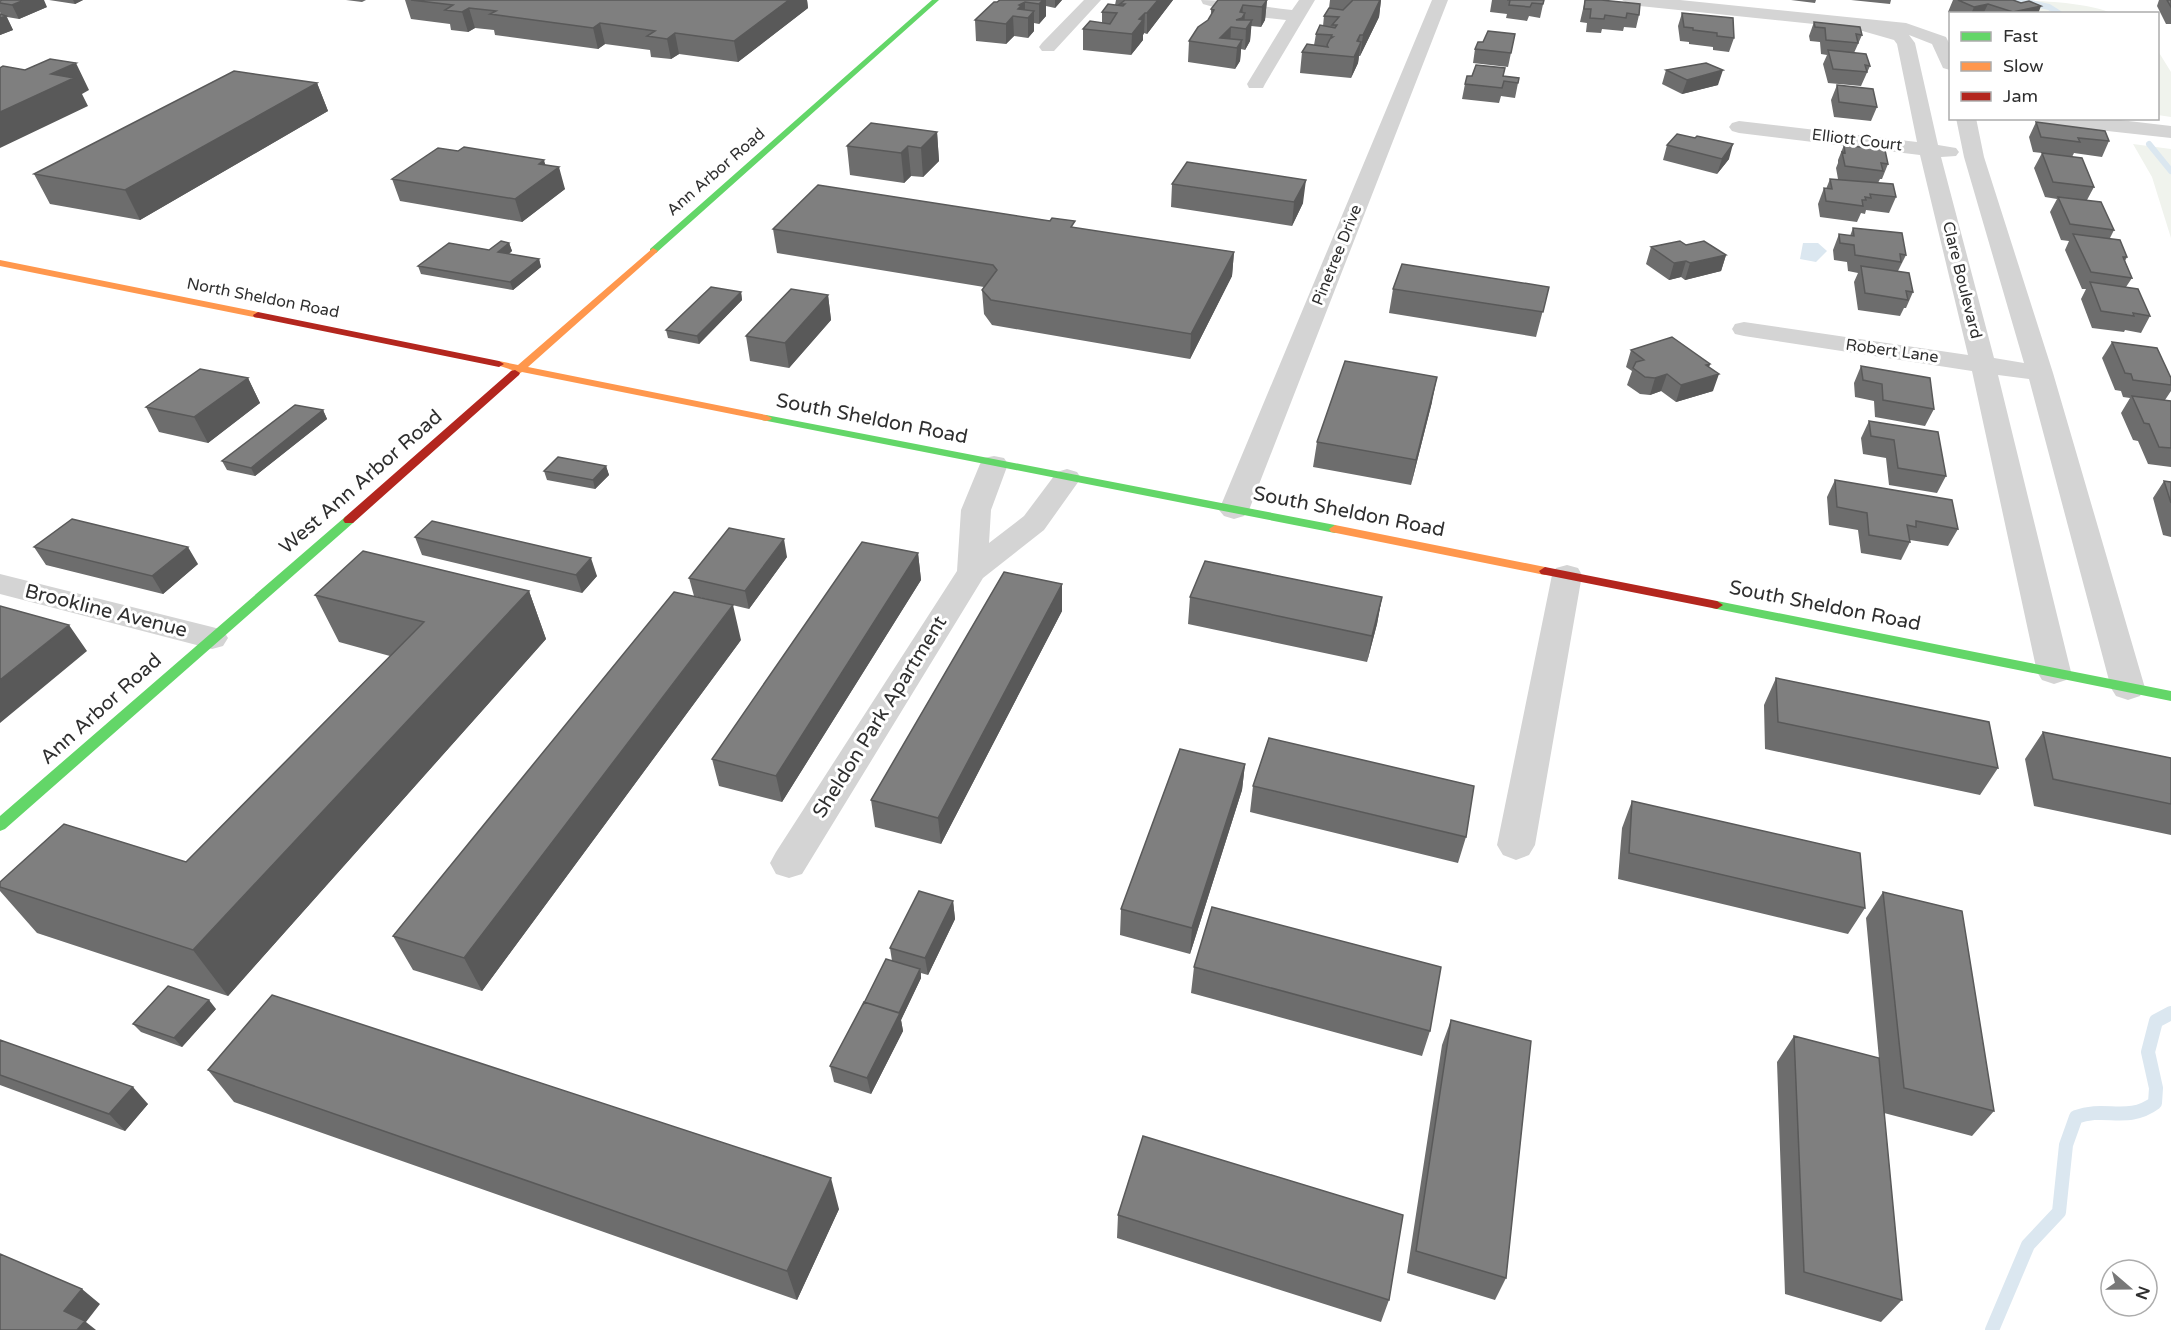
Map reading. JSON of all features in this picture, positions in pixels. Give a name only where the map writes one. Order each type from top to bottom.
[{"type":"main road","name":"Ann Arbor Road","points":[[518,369],[936,0]]},
{"type":"main road","name":"North Sheldon Road","points":[[0,263],[400,342],[518,369]]},
{"type":"main road","name":"South Sheldon Road","points":[[518,369],[2171,696]]},
{"type":"main road","name":"West Ann Arbor Road","points":[[220,631],[518,369]]},
{"type":"main road","name":"Ann Arbor Road","points":[[0,825],[220,631]]},
{"type":"street","points":[[1048,47],[1093,0]]},
{"type":"street","points":[[1209,0],[1218,4],[1260,12],[1296,16]]},
{"type":"street","points":[[1256,84],[1307,0]]},
{"type":"street","name":"Pinetree Drive","points":[[1234,510],[1440,0]]},
{"type":"street","points":[[1630,0],[1906,28],[1940,41],[1949,62]]},
{"type":"street","name":"Clare Boulevard","points":[[1859,25],[1900,36],[1906,43],[1918,106],[1983,364],[2054,672]]},
{"type":"street","points":[[1966,120],[1974,157],[2040,373],[2128,688]]},
{"type":"street","points":[[2062,120],[2171,132]]},
{"type":"street","name":"Elliott Court","points":[[1740,127],[1930,148],[1974,157]]},
{"type":"street","name":"Robert Lane","points":[[1744,329],[2040,373]]},
{"type":"street","name":"Sheldon Park Apartment","points":[[972,571],[976,510],[994,464]]},
{"type":"street","name":"Sheldon Park Apartment","points":[[789,863],[972,571],[1034,523],[1067,478]]},
{"type":"street","points":[[1516,845],[1567,575]]},
{"type":"street","name":"Brookline Avenue","points":[[0,584],[220,631]]},
{"type":"shaded area","points":[[1978,0],[2065,3],[2108,12],[2039,12]]},
{"type":"shaded area","points":[[2159,53],[2171,72],[2171,117],[2159,115]]},
{"type":"shaded area","points":[[2133,144],[2171,149],[2171,238],[2152,177]]},
{"type":"shaded area","points":[[1803,243],[1818,243],[1827,251],[1816,262],[1800,259]]},
{"type":"building","points":[[2,0],[24,0],[12,5],[0,3]]},
{"type":"building","points":[[411,0],[789,0],[734,41],[675,33],[667,39],[647,36],[655,31],[600,23],[593,28],[490,14],[496,11],[469,8],[462,12],[445,10],[453,5]]},
{"type":"building","points":[[1043,0],[1039,4],[1025,2],[1019,5],[1021,6],[1018,9],[1034,11],[1028,18],[1013,16],[1006,24],[975,20],[994,2]]},
{"type":"building","points":[[1125,0],[1158,0],[1139,19],[1143,20],[1132,34],[1083,29],[1090,21],[1110,24],[1117,13],[1102,12],[1108,4],[1123,6],[1125,4],[1120,4]]},
{"type":"building","points":[[1218,0],[1267,0],[1262,7],[1243,5],[1240,12],[1245,13],[1242,18],[1236,20],[1252,20],[1246,29],[1231,27],[1220,38],[1242,40],[1237,48],[1189,41],[1198,27],[1208,20],[1214,10],[1211,9]]},
{"type":"building","points":[[1353,0],[1380,0],[1363,35],[1360,35],[1357,41],[1361,42],[1354,57],[1302,52],[1307,44],[1328,47],[1332,35],[1316,34],[1320,25],[1335,28],[1337,25],[1332,25],[1339,17],[1324,16],[1329,8],[1343,10]]},
{"type":"building","points":[[1510,0],[1544,0],[1543,4],[1532,3],[1530,7],[1509,5]]},
{"type":"building","points":[[1585,0],[1640,4],[1639,15],[1627,13],[1626,18],[1605,15],[1604,19],[1590,18],[1591,9],[1584,9]]},
{"type":"building","points":[[1958,0],[2013,0],[2021,3],[2029,1],[2041,6],[2013,12],[1988,4],[1974,7]]},
{"type":"building","points":[[1682,13],[1733,18],[1734,38],[1684,27]]},
{"type":"building","points":[[1814,22],[1860,27],[1862,35],[1856,34],[1858,43],[1826,40],[1825,28],[1815,27]]},
{"type":"building","points":[[1488,31],[1515,34],[1511,53],[1475,49],[1478,42],[1483,42]]},
{"type":"building","points":[[1828,50],[1866,54],[1870,66],[1865,65],[1867,72],[1833,69]]},
{"type":"building","points":[[50,59],[76,63],[51,74],[74,78],[0,112],[0,68],[3,66],[25,70]]},
{"type":"building","points":[[1706,63],[1723,70],[1687,80],[1666,70]]},
{"type":"building","points":[[1476,65],[1505,68],[1503,76],[1519,78],[1518,83],[1504,81],[1502,88],[1465,84],[1467,76],[1472,76]]},
{"type":"building","points":[[234,71],[317,83],[125,190],[34,174]]},
{"type":"building","points":[[1837,85],[1873,89],[1877,107],[1839,102]]},
{"type":"building","points":[[2036,122],[2105,131],[2109,141],[2078,138],[2080,142],[2041,137]]},
{"type":"building","points":[[871,123],[937,132],[921,148],[908,146],[901,153],[847,146]]},
{"type":"building","points":[[1677,134],[1733,144],[1722,159],[1667,145]]},
{"type":"building","points":[[1844,145],[1885,150],[1888,164],[1881,163],[1883,171],[1845,166],[1842,152],[1845,153]]},
{"type":"building","points":[[464,147],[544,160],[539,164],[559,167],[515,199],[392,179],[438,148],[458,151]]},
{"type":"building","points":[[2042,153],[2082,158],[2094,187],[2053,182]]},
{"type":"building","points":[[1187,162],[1306,180],[1294,202],[1172,184]]},
{"type":"building","points":[[1830,179],[1893,184],[1896,197],[1870,194],[1871,198],[1865,197],[1866,200],[1862,200],[1863,206],[1826,201],[1824,188],[1832,189]]},
{"type":"building","points":[[818,185],[1050,221],[1052,218],[1075,221],[1071,227],[1234,252],[1191,334],[991,300],[982,290],[997,270],[993,265],[773,229]]},
{"type":"building","points":[[2058,197],[2101,202],[2114,230],[2070,224]]},
{"type":"building","points":[[1853,228],[1902,233],[1906,255],[1900,254],[1901,262],[1855,255],[1854,245],[1840,243],[1839,234],[1854,236]]},
{"type":"building","points":[[2073,234],[2120,240],[2127,257],[2123,257],[2132,278],[2091,272]]},
{"type":"building","points":[[501,241],[509,243],[498,252],[539,259],[510,282],[418,266],[449,243],[489,250]]},
{"type":"building","points":[[1680,241],[1686,245],[1704,241],[1726,255],[1690,263],[1686,261],[1674,263],[1651,247]]},
{"type":"building","points":[[1402,264],[1549,287],[1543,312],[1393,289]]},
{"type":"building","points":[[1861,266],[1909,273],[1913,292],[1906,291],[1908,300],[1865,293]]},
{"type":"building","points":[[2090,282],[2138,289],[2150,316],[2101,311]]},
{"type":"building","points":[[711,287],[741,292],[697,336],[666,330]]},
{"type":"building","points":[[791,289],[828,295],[785,343],[746,336]]},
{"type":"building","points":[[1672,337],[1710,364],[1706,365],[1719,374],[1681,385],[1667,374],[1655,378],[1645,377],[1633,368],[1636,362],[1644,360],[1631,350]]},
{"type":"building","points":[[2112,342],[2157,348],[2171,378],[2171,385],[2133,380],[2131,374],[2125,373]]},
{"type":"building","points":[[1345,361],[1437,377],[1416,460],[1317,442]]},
{"type":"building","points":[[1861,366],[1930,378],[1934,409],[1883,400],[1882,384],[1863,380]]},
{"type":"building","points":[[200,369],[248,378],[194,417],[146,407]]},
{"type":"building","points":[[2132,396],[2171,401],[2171,448],[2159,447],[2149,424],[2144,423]]},
{"type":"building","points":[[295,405],[323,410],[251,468],[222,461]]},
{"type":"building","points":[[1869,421],[1938,432],[1946,476],[1898,468],[1894,440],[1871,436]]},
{"type":"building","points":[[558,457],[606,466],[593,480],[544,471]]},
{"type":"building","points":[[1835,480],[1952,500],[1958,529],[1916,521],[1916,527],[1907,525],[1910,542],[1869,535],[1867,513],[1837,507]]},
{"type":"building","points":[[2164,481],[2171,482],[2171,503]]},
{"type":"building","points":[[72,519],[188,547],[152,576],[34,547]]},
{"type":"building","points":[[432,521],[591,558],[576,575],[415,537]]},
{"type":"building","points":[[729,528],[784,539],[745,591],[689,578]]},
{"type":"building","points":[[862,542],[918,553],[776,776],[712,759]]},
{"type":"building","points":[[363,551],[529,591],[193,950],[0,887],[0,882],[64,824],[186,862],[424,622],[315,595]]},
{"type":"building","points":[[1205,561],[1382,597],[1372,636],[1190,597]]},
{"type":"building","points":[[1004,572],[1062,584],[938,818],[871,800]]},
{"type":"building","points":[[674,592],[733,605],[464,958],[393,936]]},
{"type":"building","points":[[0,606],[69,625],[0,680]]},
{"type":"building","points":[[1776,678],[1989,722],[1998,768],[1778,722]]},
{"type":"building","points":[[2043,732],[2171,758],[2171,804],[2053,779]]},
{"type":"building","points":[[1269,738],[1474,786],[1466,837],[1253,786]]},
{"type":"building","points":[[1180,749],[1245,764],[1192,928],[1121,909]]},
{"type":"building","points":[[1632,801],[1860,853],[1865,908],[1629,853]]},
{"type":"building","points":[[919,891],[953,901],[925,958],[890,948]]},
{"type":"building","points":[[1883,892],[1962,911],[1994,1111],[1904,1088]]},
{"type":"building","points":[[1212,907],[1441,967],[1430,1031],[1194,967]]},
{"type":"building","points":[[886,959],[920,969],[899,1013],[864,1002]]},
{"type":"building","points":[[168,986],[209,1000],[174,1038],[133,1024]]},
{"type":"building","points":[[272,995],[831,1178],[787,1271],[208,1070]]},
{"type":"building","points":[[864,1002],[900,1013],[867,1078],[830,1066]]},
{"type":"building","points":[[1451,1020],[1531,1041],[1506,1278],[1416,1251]]},
{"type":"building","points":[[1794,1036],[1879,1058],[1902,1300],[1804,1272]]},
{"type":"building","points":[[0,1040],[133,1087],[109,1114],[0,1075]]},
{"type":"building","points":[[1143,1136],[1403,1215],[1389,1300],[1118,1215]]},
{"type":"building","points":[[0,1254],[82,1289],[64,1311],[85,1321],[77,1330],[0,1330]]},
{"type":"waterway","points":[[2017,0],[2049,7],[2057,12]]},
{"type":"waterway","points":[[2149,144],[2171,171]]},
{"type":"waterway","points":[[1992,1330],[2028,1245],[2059,1212],[2066,1145],[2076,1117],[2097,1113],[2135,1112],[2155,1103],[2156,1088],[2148,1052],[2156,1021],[2171,1013]]},
{"type":"traffic: fast","points":[[653,251],[936,0]]},
{"type":"traffic: fast","points":[[766,418],[1335,529]]},
{"type":"traffic: fast","points":[[0,825],[349,520]]},
{"type":"traffic: fast","points":[[1717,605],[2171,696]]},
{"type":"traffic: slow","points":[[515,373],[653,251]]},
{"type":"traffic: slow","points":[[0,263],[258,315]]},
{"type":"traffic: slow","points":[[499,364],[766,418]]},
{"type":"traffic: slow","points":[[1335,529],[1545,571]]},
{"type":"traffic: jam","points":[[258,315],[499,364]]},
{"type":"traffic: jam","points":[[349,520],[515,373]]},
{"type":"traffic: jam","points":[[1545,571],[1717,605]]}]
